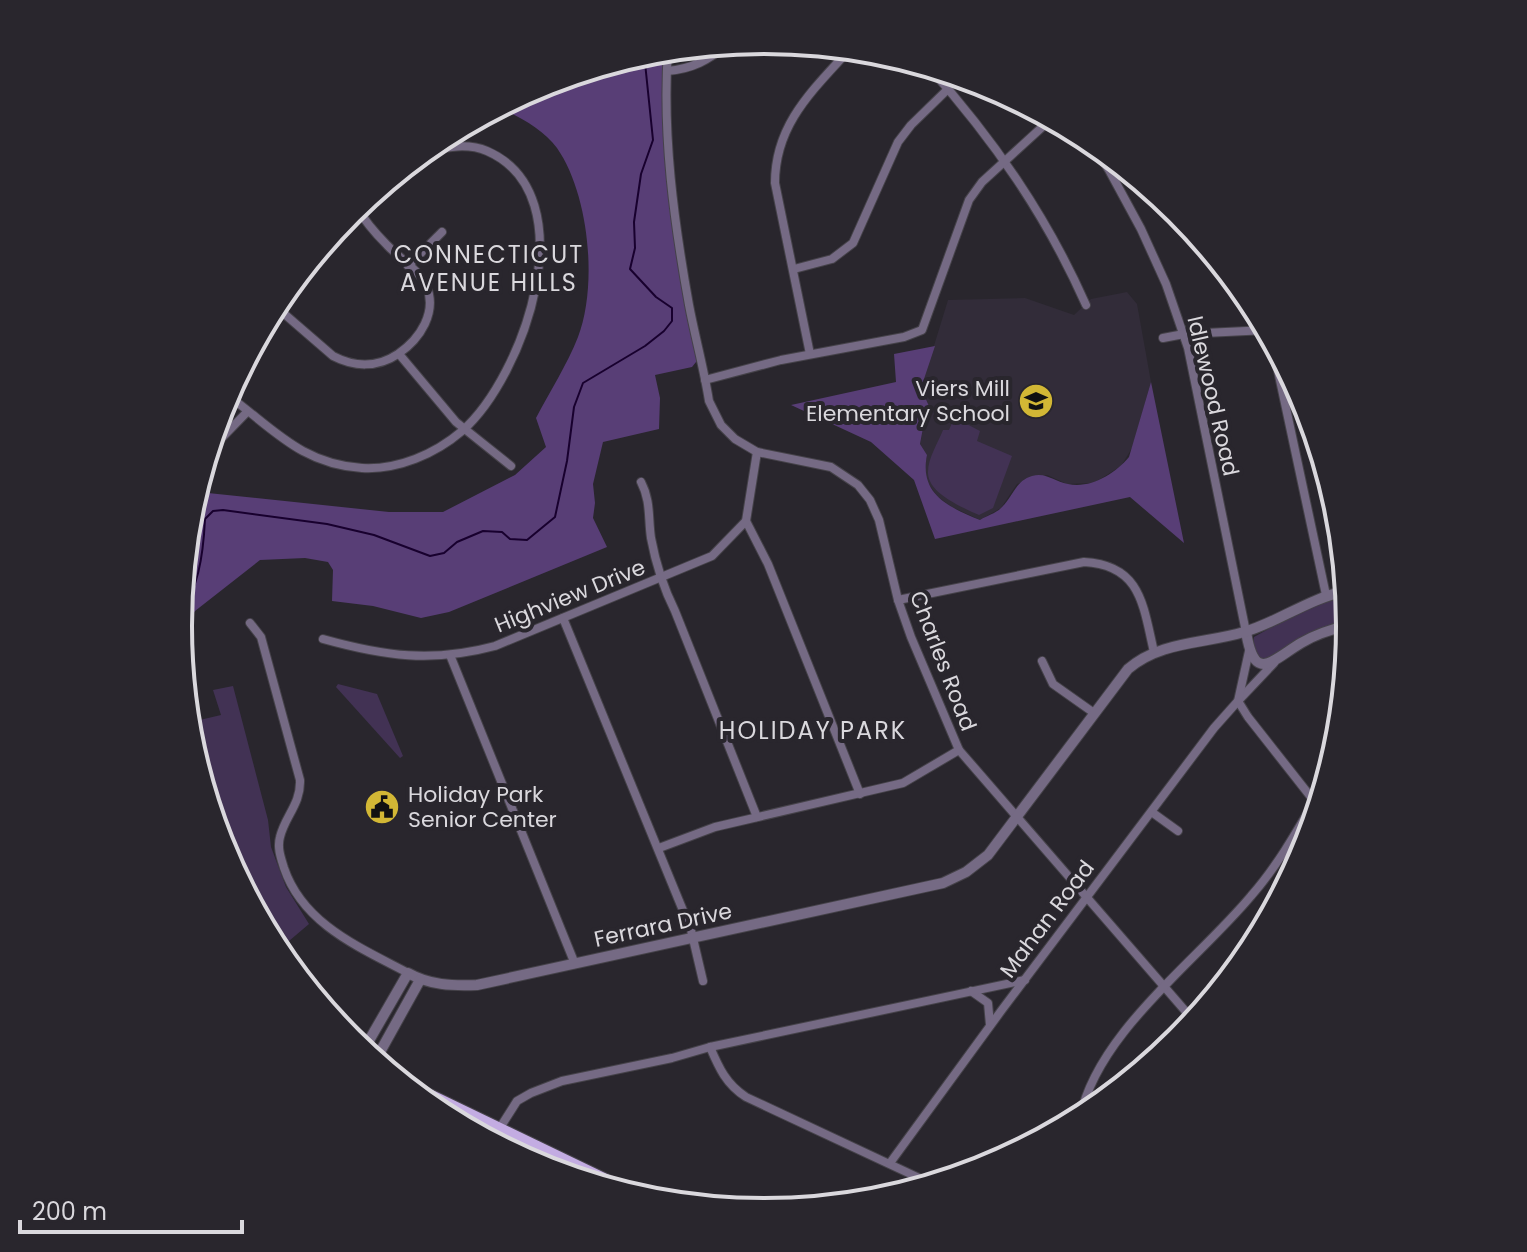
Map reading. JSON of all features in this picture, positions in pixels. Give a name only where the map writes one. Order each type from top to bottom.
[{"type":"main road","points":[[473,1118],[559,1160]]},
{"type":"street","points":[[667,71],[686,70],[714,56]]},
{"type":"street","points":[[810,354],[775,183],[777,156],[792,115],[841,59]]},
{"type":"street","name":"Charles Road","points":[[667,63],[666,124],[689,302],[709,401],[721,425],[735,439],[757,452],[831,467],[858,485],[870,500],[879,520],[898,600],[959,750],[1186,1011]]},
{"type":"street","points":[[942,83],[1006,161],[1067,262],[1086,305]]},
{"type":"street","points":[[794,269],[832,259],[853,243],[898,142],[948,89]]},
{"type":"street","points":[[705,380],[810,354],[904,337],[922,330],[969,200],[982,182],[1042,127]]},
{"type":"street","points":[[237,403],[276,436],[317,458],[359,468],[377,468],[409,462],[441,447],[464,429],[486,403],[505,374],[529,315],[539,247],[535,205],[530,191],[512,165],[486,151],[452,147]]},
{"type":"street","name":"Idlewood Road","points":[[1105,167],[1141,229],[1184,334],[1246,632]]},
{"type":"street","points":[[284,314],[333,356],[344,362],[362,365],[382,362],[399,354],[422,331],[430,314],[426,286],[364,218]]},
{"type":"street","points":[[408,266],[442,232]]},
{"type":"street","points":[[1163,338],[1253,331]]},
{"type":"street","points":[[399,354],[464,429],[511,466]]},
{"type":"street","points":[[1280,380],[1326,595]]},
{"type":"street","points":[[225,435],[247,412]]},
{"type":"street","points":[[757,452],[746,521],[768,564],[860,794]]},
{"type":"street","points":[[641,482],[648,495],[650,534],[659,579],[675,611],[757,817]]},
{"type":"street","name":"Highview Drive","points":[[323,639],[388,654],[424,658],[495,646],[712,556],[746,521]]},
{"type":"street","points":[[898,600],[1084,562],[1104,563],[1119,569],[1140,596],[1154,652]]},
{"type":"street","points":[[1246,632],[1334,593]]},
{"type":"street","points":[[563,618],[659,848],[694,939],[703,981]]},
{"type":"street","name":"Ferrara Drive","points":[[250,623],[261,637],[300,780],[297,804],[280,837],[279,848],[286,874],[302,903],[319,921],[420,980],[452,986],[477,985],[943,883],[966,872],[988,855],[1128,669],[1154,652],[1246,632]]},
{"type":"street","name":"Mahan Road","points":[[890,1163],[1214,728],[1274,663],[1304,641],[1336,628]]},
{"type":"street","name":"Mahan Road","points":[[1238,701],[1249,651],[1246,632]]},
{"type":"street","points":[[1249,651],[1255,660],[1264,664],[1274,663]]},
{"type":"street","points":[[450,655],[575,964]]},
{"type":"street","points":[[1042,661],[1053,684],[1094,713]]},
{"type":"street","points":[[1238,701],[1309,796]]},
{"type":"street","points":[[659,848],[686,836],[757,817],[903,783],[959,750]]},
{"type":"street","points":[[1153,813],[1178,831]]},
{"type":"street","points":[[1085,1099],[1097,1069],[1165,985],[1253,895],[1295,836]]},
{"type":"street","points":[[369,1040],[408,973]]},
{"type":"street","points":[[381,1051],[420,980]]},
{"type":"street","points":[[498,1131],[517,1101],[562,1081],[1026,980]]},
{"type":"street","points":[[970,990],[988,1003],[991,1025]]},
{"type":"street","points":[[710,1047],[721,1073],[734,1090],[918,1177]]},
{"type":"shaded area","points":[[668,62],[673,188],[700,357],[692,367],[655,375],[660,398],[659,429],[603,442],[593,484],[593,518],[607,547],[449,612],[421,618],[373,606],[332,601],[333,570],[328,562],[305,558],[260,560],[192,615],[196,551],[207,493],[389,512],[443,512],[515,475],[546,447],[536,418],[578,337],[588,292],[587,240],[577,190],[557,148],[545,135],[513,114],[580,84]]},
{"type":"shaded area","name":"Viers Mill Elementary School","points":[[1127,292],[1137,304],[1151,382],[1132,448],[1121,466],[1094,483],[1067,484],[1047,475],[1017,484],[1001,508],[980,520],[938,497],[927,482],[924,469],[927,455],[920,445],[923,428],[932,413],[921,388],[948,300],[1025,298],[1074,315],[1091,299]]},
{"type":"shaded area","points":[[935,346],[921,388],[932,413],[923,428],[920,444],[927,455],[927,480],[938,497],[980,520],[1000,509],[1026,478],[1042,475],[1076,485],[1102,479],[1129,457],[1151,382],[1184,543],[1130,497],[935,539],[914,480],[871,442],[791,405],[896,382],[894,354]]},
{"type":"shaded area","points":[[959,420],[980,431],[977,441],[1012,456],[993,508],[979,515],[947,499],[929,480],[930,461],[943,430],[949,430],[952,423]]},
{"type":"shaded area","points":[[1335,599],[1336,626],[1272,658],[1262,659],[1254,654],[1254,637],[1310,606]]},
{"type":"shaded area","points":[[338,684],[377,694],[403,756],[400,758],[336,687]]},
{"type":"shaded area","points":[[233,686],[268,820],[271,847],[286,887],[309,924],[287,943],[250,879],[211,774],[199,720],[221,715],[213,690]]},
{"type":"waterway","points":[[193,586],[203,547],[205,519],[213,511],[327,524],[374,535],[430,556],[444,553],[457,542],[483,531],[502,532],[510,539],[527,540],[555,517],[574,407],[583,383],[645,346],[672,321],[672,308],[656,297],[630,269],[635,248],[634,222],[641,174],[653,140],[645,66]]},
{"type":"place","name":"Viers Mill Elementary School","points":[[1036,401]]},
{"type":"place","name":"Holiday Park Senior Center","points":[[382,807]]},
{"type":"district","name":"CONNECTICUT AVENUE HILLS","points":[[489,268]]},
{"type":"district","name":"HOLIDAY PARK","points":[[813,730]]}]
